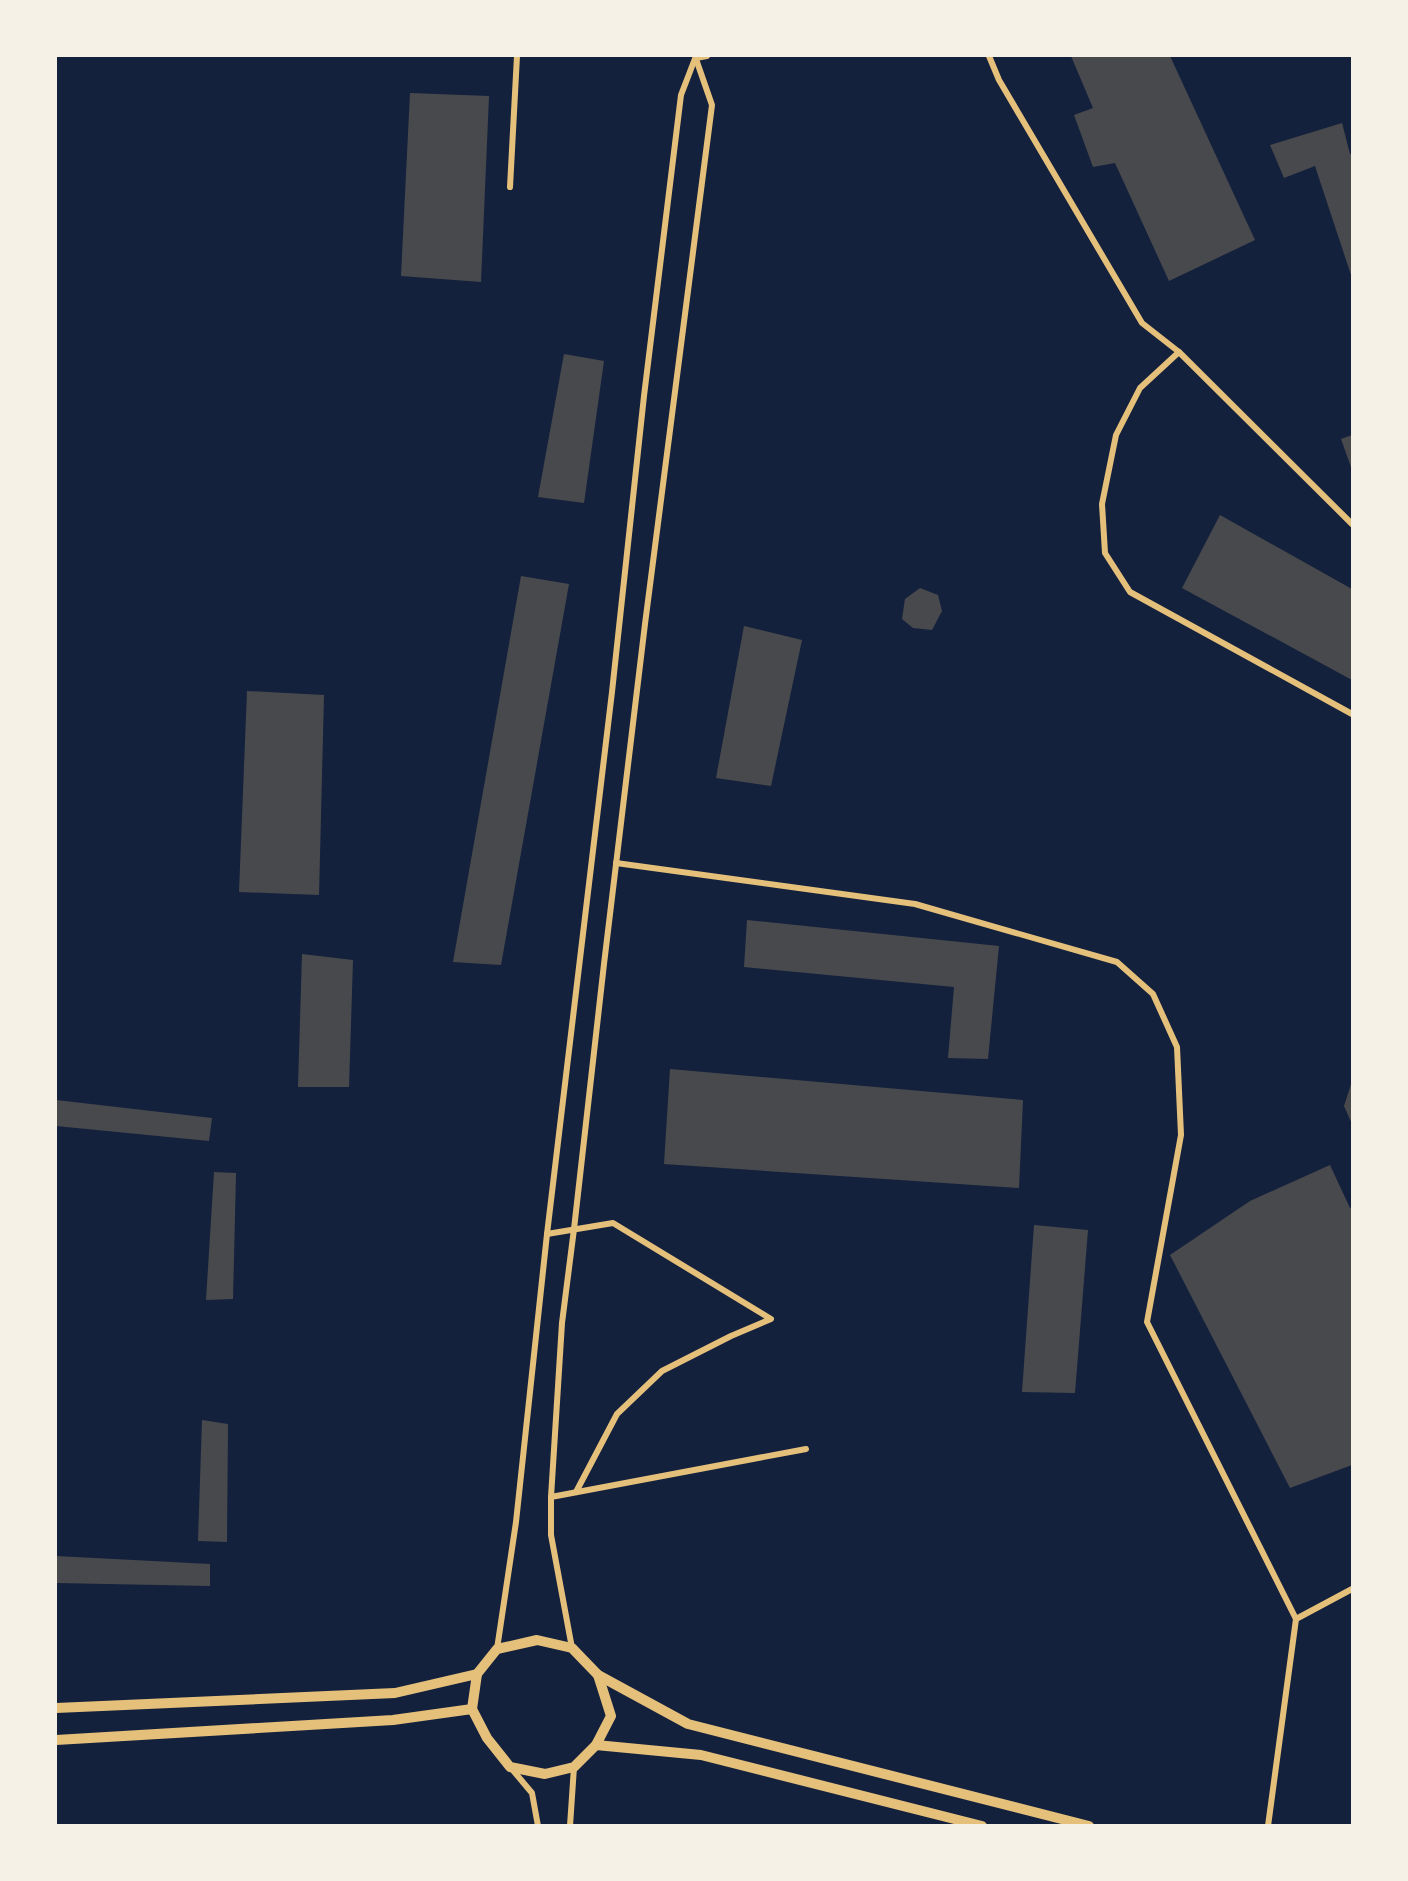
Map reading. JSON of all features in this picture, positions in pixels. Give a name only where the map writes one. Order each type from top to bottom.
[{"type":"street","points":[[510,187],[517,56]]},
{"type":"street","points":[[697,56],[707,56]]},
{"type":"street","points":[[697,56],[712,105],[616,863],[562,1323],[551,1497],[551,1534],[572,1648],[598,1675],[688,1724],[1089,1826]]},
{"type":"street","points":[[538,1826],[532,1792],[486,1738],[472,1709],[477,1674],[497,1649],[516,1522],[547,1234],[681,95],[697,56]]},
{"type":"street","points":[[989,56],[999,80],[1142,322],[1179,352],[1353,524]]},
{"type":"street","points":[[1179,352],[1140,388],[1116,435],[1102,504],[1105,553],[1130,592],[1353,714]]},
{"type":"street","points":[[616,863],[915,904],[1117,962],[1153,994],[1177,1047],[1181,1135],[1147,1322],[1296,1619],[1268,1826]]},
{"type":"street","points":[[547,1234],[613,1222],[771,1319],[731,1336],[662,1371],[617,1414],[576,1492]]},
{"type":"street","points":[[551,1497],[806,1449]]},
{"type":"street","points":[[1296,1619],[1353,1589]]},
{"type":"street","points":[[497,1649],[537,1641],[572,1648]]},
{"type":"street","points":[[56,1708],[395,1693],[477,1674]]},
{"type":"street","points":[[510,1767],[545,1774],[574,1767],[596,1745],[611,1716],[598,1675]]},
{"type":"street","points":[[56,1740],[393,1720],[472,1709]]},
{"type":"street","points":[[596,1745],[701,1755],[982,1826]]},
{"type":"street","points":[[570,1826],[574,1767]]},
{"type":"building","points":[[1071,56],[1170,56],[1255,240],[1169,281],[1115,163],[1093,167],[1074,115],[1093,108]]},
{"type":"building","points":[[410,93],[489,96],[481,282],[401,276]]},
{"type":"building","points":[[1342,123],[1350,154],[1352,154],[1352,278],[1315,166],[1284,178],[1270,145]]},
{"type":"building","points":[[564,354],[604,361],[584,503],[538,497]]},
{"type":"building","points":[[1352,435],[1352,470],[1341,439]]},
{"type":"building","points":[[1220,515],[1352,589],[1352,680],[1182,588]]},
{"type":"building","points":[[521,576],[569,584],[501,965],[453,962]]},
{"type":"building","points":[[920,588],[938,595],[942,611],[932,630],[913,628],[902,619],[905,599]]},
{"type":"building","points":[[744,626],[802,640],[771,786],[716,778]]},
{"type":"building","points":[[247,691],[324,695],[319,895],[239,892]]},
{"type":"building","points":[[747,920],[999,946],[988,1059],[948,1058],[954,987],[744,967]]},
{"type":"building","points":[[302,954],[353,960],[349,1087],[298,1087]]},
{"type":"building","points":[[670,1069],[1023,1100],[1019,1188],[664,1164]]},
{"type":"building","points":[[1352,1081],[1352,1124],[1344,1106]]},
{"type":"building","points":[[56,1100],[212,1118],[209,1141],[56,1126]]},
{"type":"building","points":[[1330,1165],[1350,1208],[1352,1207],[1352,1465],[1290,1488],[1170,1255],[1250,1201]]},
{"type":"building","points":[[214,1172],[236,1173],[233,1299],[206,1300]]},
{"type":"building","points":[[1034,1225],[1088,1230],[1075,1393],[1022,1392]]},
{"type":"building","points":[[202,1420],[228,1424],[227,1542],[198,1541]]},
{"type":"building","points":[[56,1556],[210,1564],[210,1586],[56,1583]]}]
